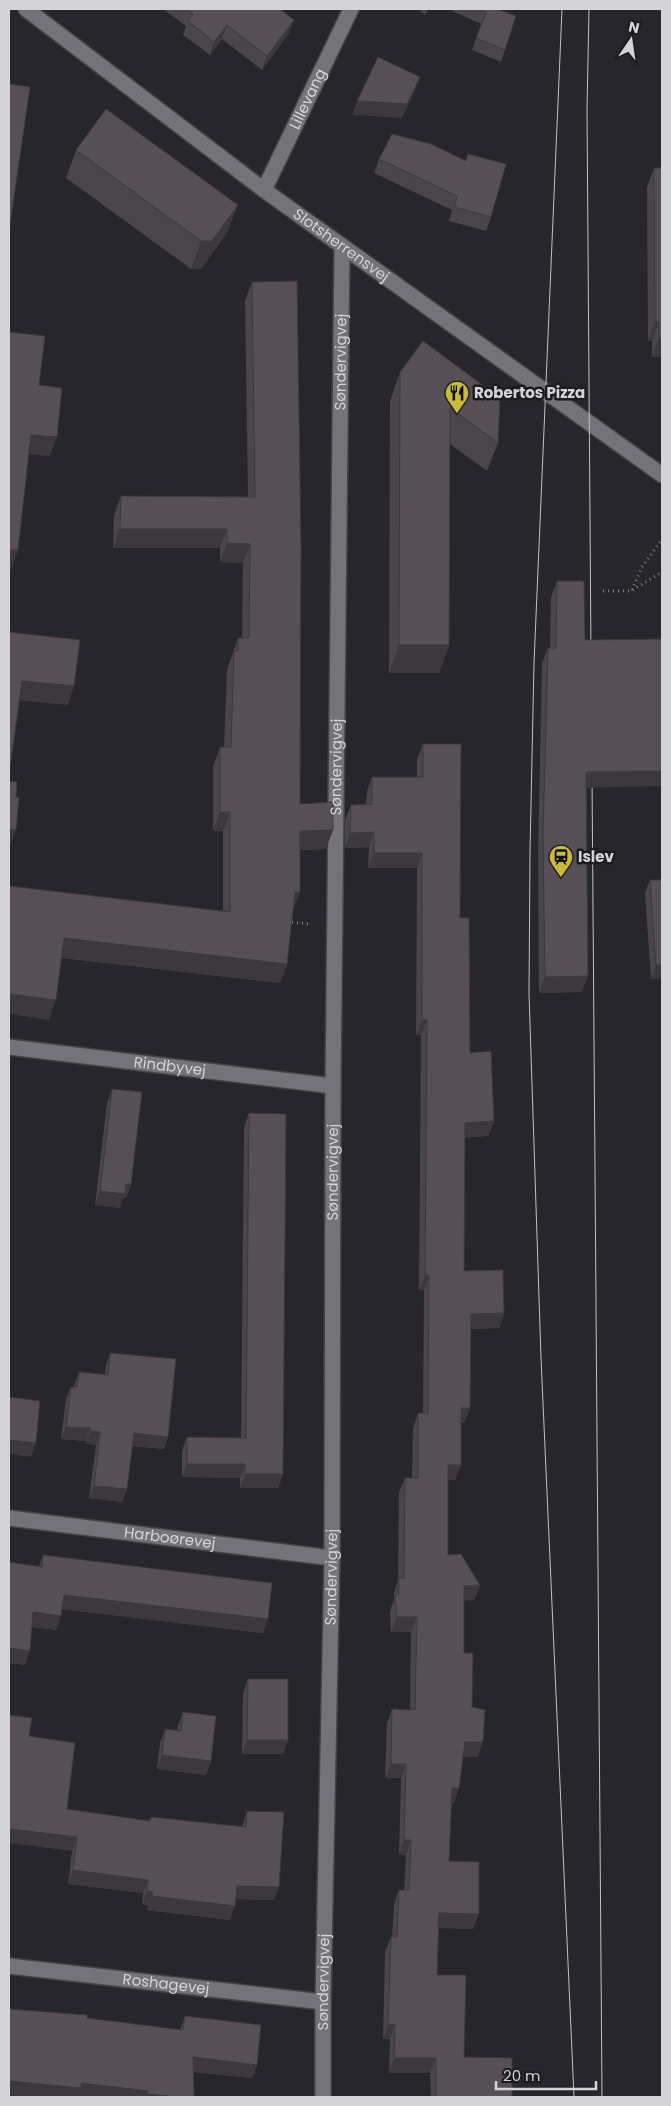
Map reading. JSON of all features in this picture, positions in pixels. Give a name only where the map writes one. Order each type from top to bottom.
[{"type":"street","name":"Slotsherrensvej","points":[[26,9],[264,190],[662,475]]},
{"type":"street","name":"Lillevang","points":[[264,190],[352,9]]},
{"type":"street","name":"Søndervigvej","points":[[324,2097],[323,2002],[332,1558],[333,1086],[342,246]]},
{"type":"street","name":"Rindbyvej","points":[[9,1046],[333,1086]]},
{"type":"street","name":"Harboørevej","points":[[9,1518],[332,1558]]},
{"type":"street","name":"Roshagevej","points":[[9,1966],[323,2002]]},
{"type":"path","points":[[631,591],[642,567],[662,540]]},
{"type":"path","points":[[603,591],[631,591],[662,572]]},
{"type":"path","points":[[286,921],[335,927]]},
{"type":"building","points":[[186,9],[280,9],[294,20],[267,56],[227,25],[214,42],[188,21],[193,14]]},
{"type":"building","points":[[476,9],[497,9],[516,16],[505,50],[476,38],[486,13]]},
{"type":"building","points":[[378,57],[420,77],[407,104],[357,101]]},
{"type":"building","points":[[9,84],[30,87],[9,232]]},
{"type":"building","points":[[106,109],[238,205],[212,241],[201,241],[76,150]]},
{"type":"building","points":[[392,134],[431,144],[466,161],[468,154],[506,164],[491,217],[454,207],[457,196],[379,159]]},
{"type":"building","points":[[654,168],[662,168],[662,338],[659,338],[659,322],[655,321]]},
{"type":"building","points":[[297,281],[301,545],[300,804],[333,802],[333,830],[300,831],[300,892],[295,892],[287,964],[64,938],[56,1000],[9,994],[9,886],[230,912],[230,812],[220,812],[220,747],[231,747],[234,651],[238,651],[238,638],[249,638],[250,544],[227,543],[227,529],[120,529],[121,496],[255,497],[252,282]]},
{"type":"building","points":[[9,332],[45,336],[39,385],[62,388],[57,437],[31,435],[18,550],[11,550],[9,572]]},
{"type":"building","points":[[423,341],[500,398],[498,443],[450,408],[449,645],[399,645],[400,372]]},
{"type":"building","points":[[557,581],[584,581],[585,640],[662,639],[662,771],[586,772],[588,976],[545,977],[543,837],[548,648],[556,648]]},
{"type":"building","points":[[9,632],[80,640],[74,686],[22,681],[9,776]]},
{"type":"building","points":[[423,744],[461,744],[460,918],[469,918],[470,1053],[491,1051],[494,1121],[465,1123],[464,1271],[503,1270],[504,1313],[471,1314],[470,1408],[461,1408],[461,1465],[448,1465],[448,1555],[461,1554],[480,1585],[464,1586],[464,1653],[473,1653],[472,1707],[485,1710],[483,1742],[465,1742],[459,1788],[452,1788],[449,1861],[479,1862],[479,1914],[439,1913],[437,1975],[466,1975],[464,2057],[512,2058],[512,2097],[436,2097],[436,2058],[394,2058],[395,2024],[388,2025],[391,1937],[397,1937],[399,1890],[409,1890],[411,1840],[404,1840],[406,1764],[391,1764],[392,1709],[415,1710],[417,1617],[397,1617],[395,1596],[399,1594],[399,1578],[404,1578],[405,1478],[418,1478],[418,1413],[428,1413],[429,1275],[425,1275],[427,1020],[422,1020],[422,853],[374,853],[374,832],[350,833],[351,805],[372,804],[372,777],[423,777]]},
{"type":"building","points":[[9,781],[17,782],[16,797],[19,798],[16,830],[9,829]]},
{"type":"building","points":[[650,880],[662,880],[662,965],[656,965]]},
{"type":"building","points":[[112,1089],[142,1092],[131,1184],[126,1184],[125,1194],[100,1191]]},
{"type":"building","points":[[249,1113],[286,1114],[283,1474],[245,1474],[245,1464],[187,1464],[187,1437],[246,1438]]},
{"type":"building","points":[[110,1353],[176,1359],[168,1437],[134,1433],[127,1489],[94,1486],[100,1432],[90,1431],[90,1428],[66,1427],[71,1387],[77,1387],[79,1372],[108,1375]]},
{"type":"building","points":[[9,1397],[40,1401],[36,1443],[9,1440]]},
{"type":"building","points":[[43,1555],[272,1583],[268,1619],[64,1595],[61,1616],[33,1612],[30,1651],[9,1648],[9,1562],[42,1567]]},
{"type":"building","points":[[248,1679],[288,1679],[288,1740],[247,1740]]},
{"type":"building","points":[[183,1712],[216,1716],[211,1761],[162,1755],[165,1729],[181,1731]]},
{"type":"building","points":[[9,1715],[32,1718],[29,1736],[75,1743],[67,1809],[150,1821],[151,1817],[246,1827],[247,1811],[284,1812],[279,1887],[237,1886],[235,1906],[152,1896],[153,1892],[147,1891],[148,1880],[73,1870],[77,1837],[9,1829]]},
{"type":"building","points":[[9,2009],[87,2015],[87,2018],[183,2030],[185,2016],[261,2025],[257,2065],[193,2057],[194,2097],[169,2097],[147,2094],[148,2091],[81,2083],[81,2088],[9,2081]]},
{"type":"tram line","points":[[562,9],[534,663],[529,993],[541,1358],[574,2097]]},
{"type":"tram line","points":[[589,9],[587,109],[591,655]]},
{"type":"tram line","points":[[592,775],[602,2097]]},
{"type":"place","name":"Robertos Pizza","points":[[457,414]]},
{"type":"place","name":"Islev","points":[[561,878]]}]
